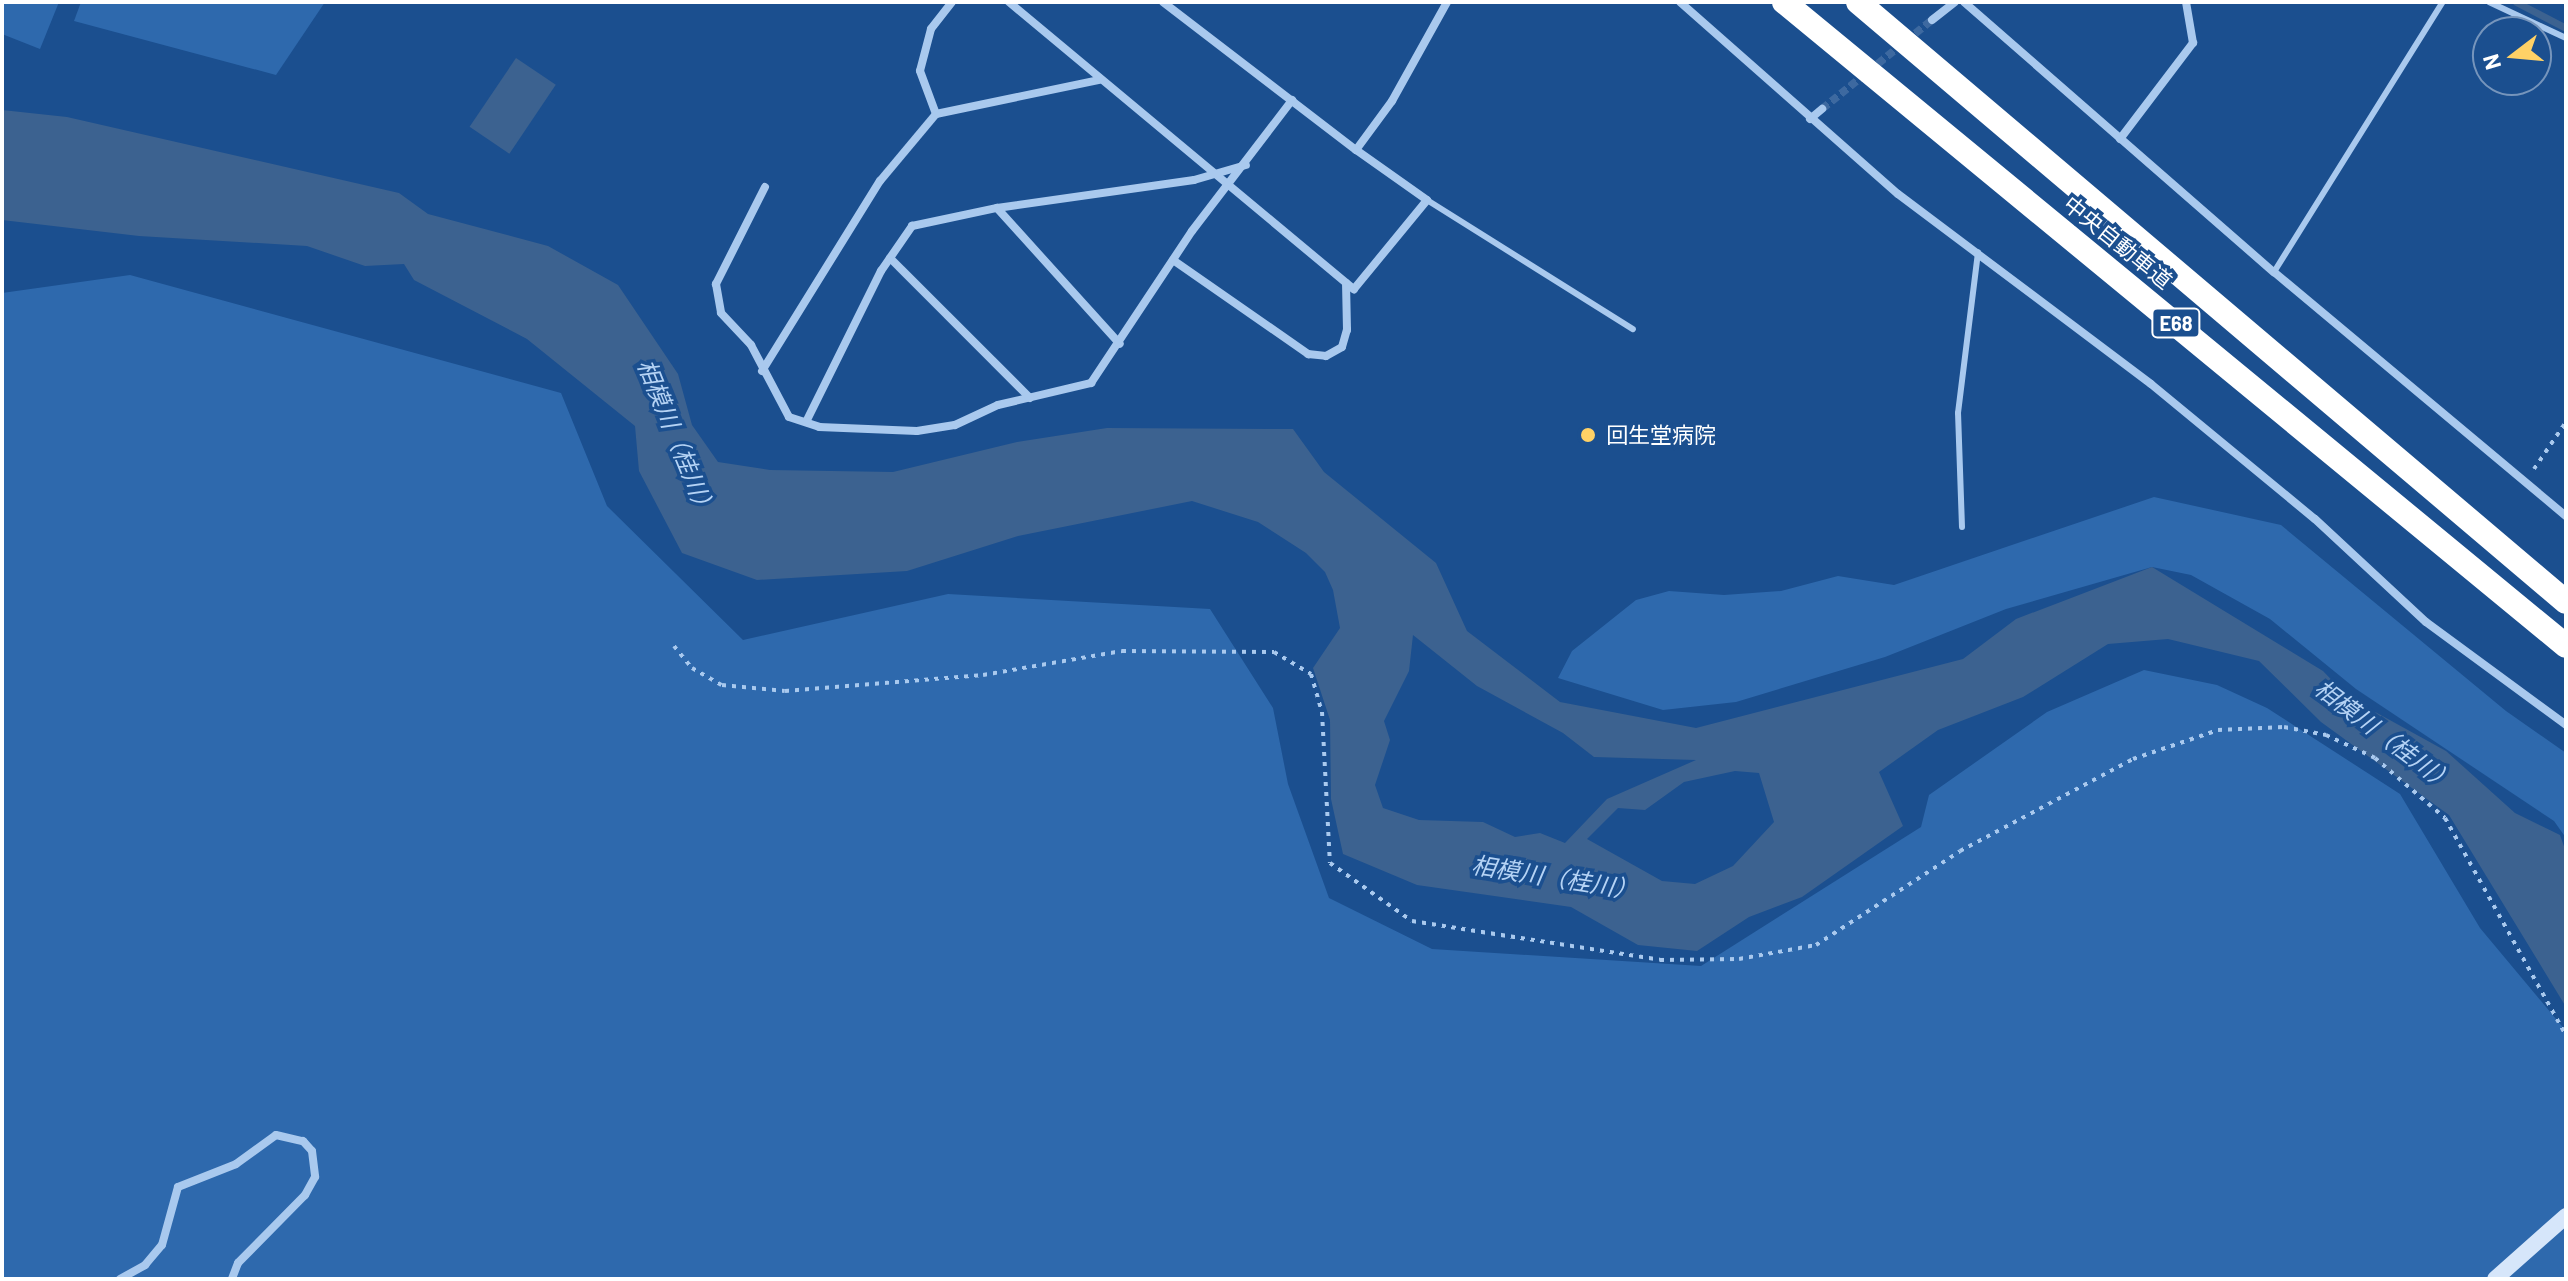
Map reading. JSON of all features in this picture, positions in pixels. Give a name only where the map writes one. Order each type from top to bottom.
[{"type":"highway","name":"中央自動車道","points":[[1784,2],[2566,646]]},
{"type":"highway","name":"中央自動車道","points":[[1858,2],[2566,602]]},
{"type":"street","points":[[936,114],[920,71],[931,29],[952,2]]},
{"type":"street","points":[[1009,2],[1099,80],[1354,289],[1427,200],[1356,150],[1163,2]]},
{"type":"street","points":[[1356,150],[1392,101],[1447,2]]},
{"type":"street","points":[[1680,2],[1898,194],[1978,251],[2315,519],[2426,622],[2566,725]]},
{"type":"street","points":[[1932,20],[1955,2]]},
{"type":"street","points":[[1964,2],[2274,272],[2566,516]]},
{"type":"street","points":[[2120,139],[2193,43],[2186,2]]},
{"type":"street","points":[[762,371],[880,181],[936,114],[1099,80]]},
{"type":"street","points":[[765,187],[716,284],[721,313],[751,345],[762,371],[789,417],[806,422],[917,431],[955,425],[998,405],[1091,383],[1120,344],[1173,260],[1247,165],[1292,100]]},
{"type":"street","points":[[1810,119],[1822,109]]},
{"type":"street","points":[[806,422],[890,258],[912,226],[997,208],[1215,174],[1247,165]]},
{"type":"street","points":[[997,208],[1120,344]]},
{"type":"street","points":[[890,258],[1030,398]]},
{"type":"street","points":[[1173,260],[1308,354],[1326,356],[1342,347],[1347,330],[1346,283]]},
{"type":"street","points":[[120,1279],[145,1265],[162,1245],[178,1187],[236,1164],[276,1135],[303,1141],[312,1151],[315,1177],[305,1195],[238,1263],[232,1279]]},
{"type":"street","points":[[2495,1279],[2566,1216]]},
{"type":"lane","points":[[2274,272],[2443,2]]},
{"type":"lane","points":[[2489,2],[2566,38]]},
{"type":"lane","points":[[1427,200],[1633,329]]},
{"type":"lane","points":[[1962,527],[1958,413],[1978,251]]},
{"type":"path","points":[[2525,482],[2566,422]]},
{"type":"path","points":[[674,646],[692,668],[722,685],[785,691],[983,675],[1122,651],[1274,652],[1299,662],[1311,674],[1322,712],[1330,863],[1412,921],[1660,960],[1739,959],[1816,945],[1960,851],[2133,759],[2218,730],[2284,727],[2326,735],[2375,758],[2445,818],[2566,1035]]},
{"type":"shaded area","points":[[2,2],[59,2],[40,49],[2,34]]},
{"type":"shaded area","points":[[81,2],[325,2],[276,75],[74,21]]},
{"type":"shaded area","points":[[130,275],[561,393],[607,506],[743,640],[948,594],[1210,609],[1273,708],[1288,784],[1329,898],[1432,949],[1701,966],[1921,827],[1929,795],[2047,712],[2144,670],[2217,685],[2267,708],[2400,794],[2480,928],[2566,1031],[2566,1279],[2,1279],[2,293]]},
{"type":"shaded area","points":[[2154,497],[2281,525],[2506,711],[2566,753],[2566,838],[2554,821],[2356,689],[2270,619],[2191,575],[2152,567],[2006,609],[1885,657],[1736,702],[1663,710],[1558,678],[1572,651],[1636,600],[1669,591],[1724,595],[1781,591],[1838,576],[1894,585]]},
{"type":"water","points":[[516,58],[556,85],[509,154],[470,127]]},
{"type":"water","name":"相模川（桂川）","points":[[2,110],[67,117],[399,193],[428,214],[548,246],[618,285],[678,374],[692,425],[718,462],[770,470],[893,472],[1017,442],[1107,428],[1293,429],[1324,472],[1436,563],[1467,631],[1560,702],[1696,728],[1963,659],[2016,619],[2152,567],[2323,671],[2348,697],[2446,751],[2515,813],[2560,835],[2566,852],[2566,1007],[2449,815],[2321,722],[2259,661],[2168,639],[2108,644],[2023,697],[1938,730],[1879,772],[1903,826],[1802,897],[1749,917],[1697,951],[1638,945],[1571,907],[1417,885],[1343,854],[1331,799],[1330,720],[1313,668],[1340,628],[1333,590],[1325,572],[1306,553],[1258,522],[1192,501],[1018,536],[907,571],[757,580],[682,553],[639,471],[635,426],[527,339],[414,280],[404,264],[365,266],[307,246],[139,236],[2,220]],"holes":[[[1413,635],[1477,686],[1563,733],[1594,757],[1696,760],[1607,799],[1565,843],[1540,833],[1515,837],[1483,822],[1419,820],[1383,808],[1375,785],[1390,740],[1384,721],[1409,671]],[[1735,771],[1759,773],[1774,822],[1733,866],[1695,884],[1662,881],[1587,839],[1618,808],[1645,810],[1684,782]]]},
{"type":"waterway","points":[[2516,2],[2566,28]]},
{"type":"tunnel","points":[[1822,109],[1932,20]]},
{"type":"place","name":"回生堂病院","points":[[1588,435]]}]
